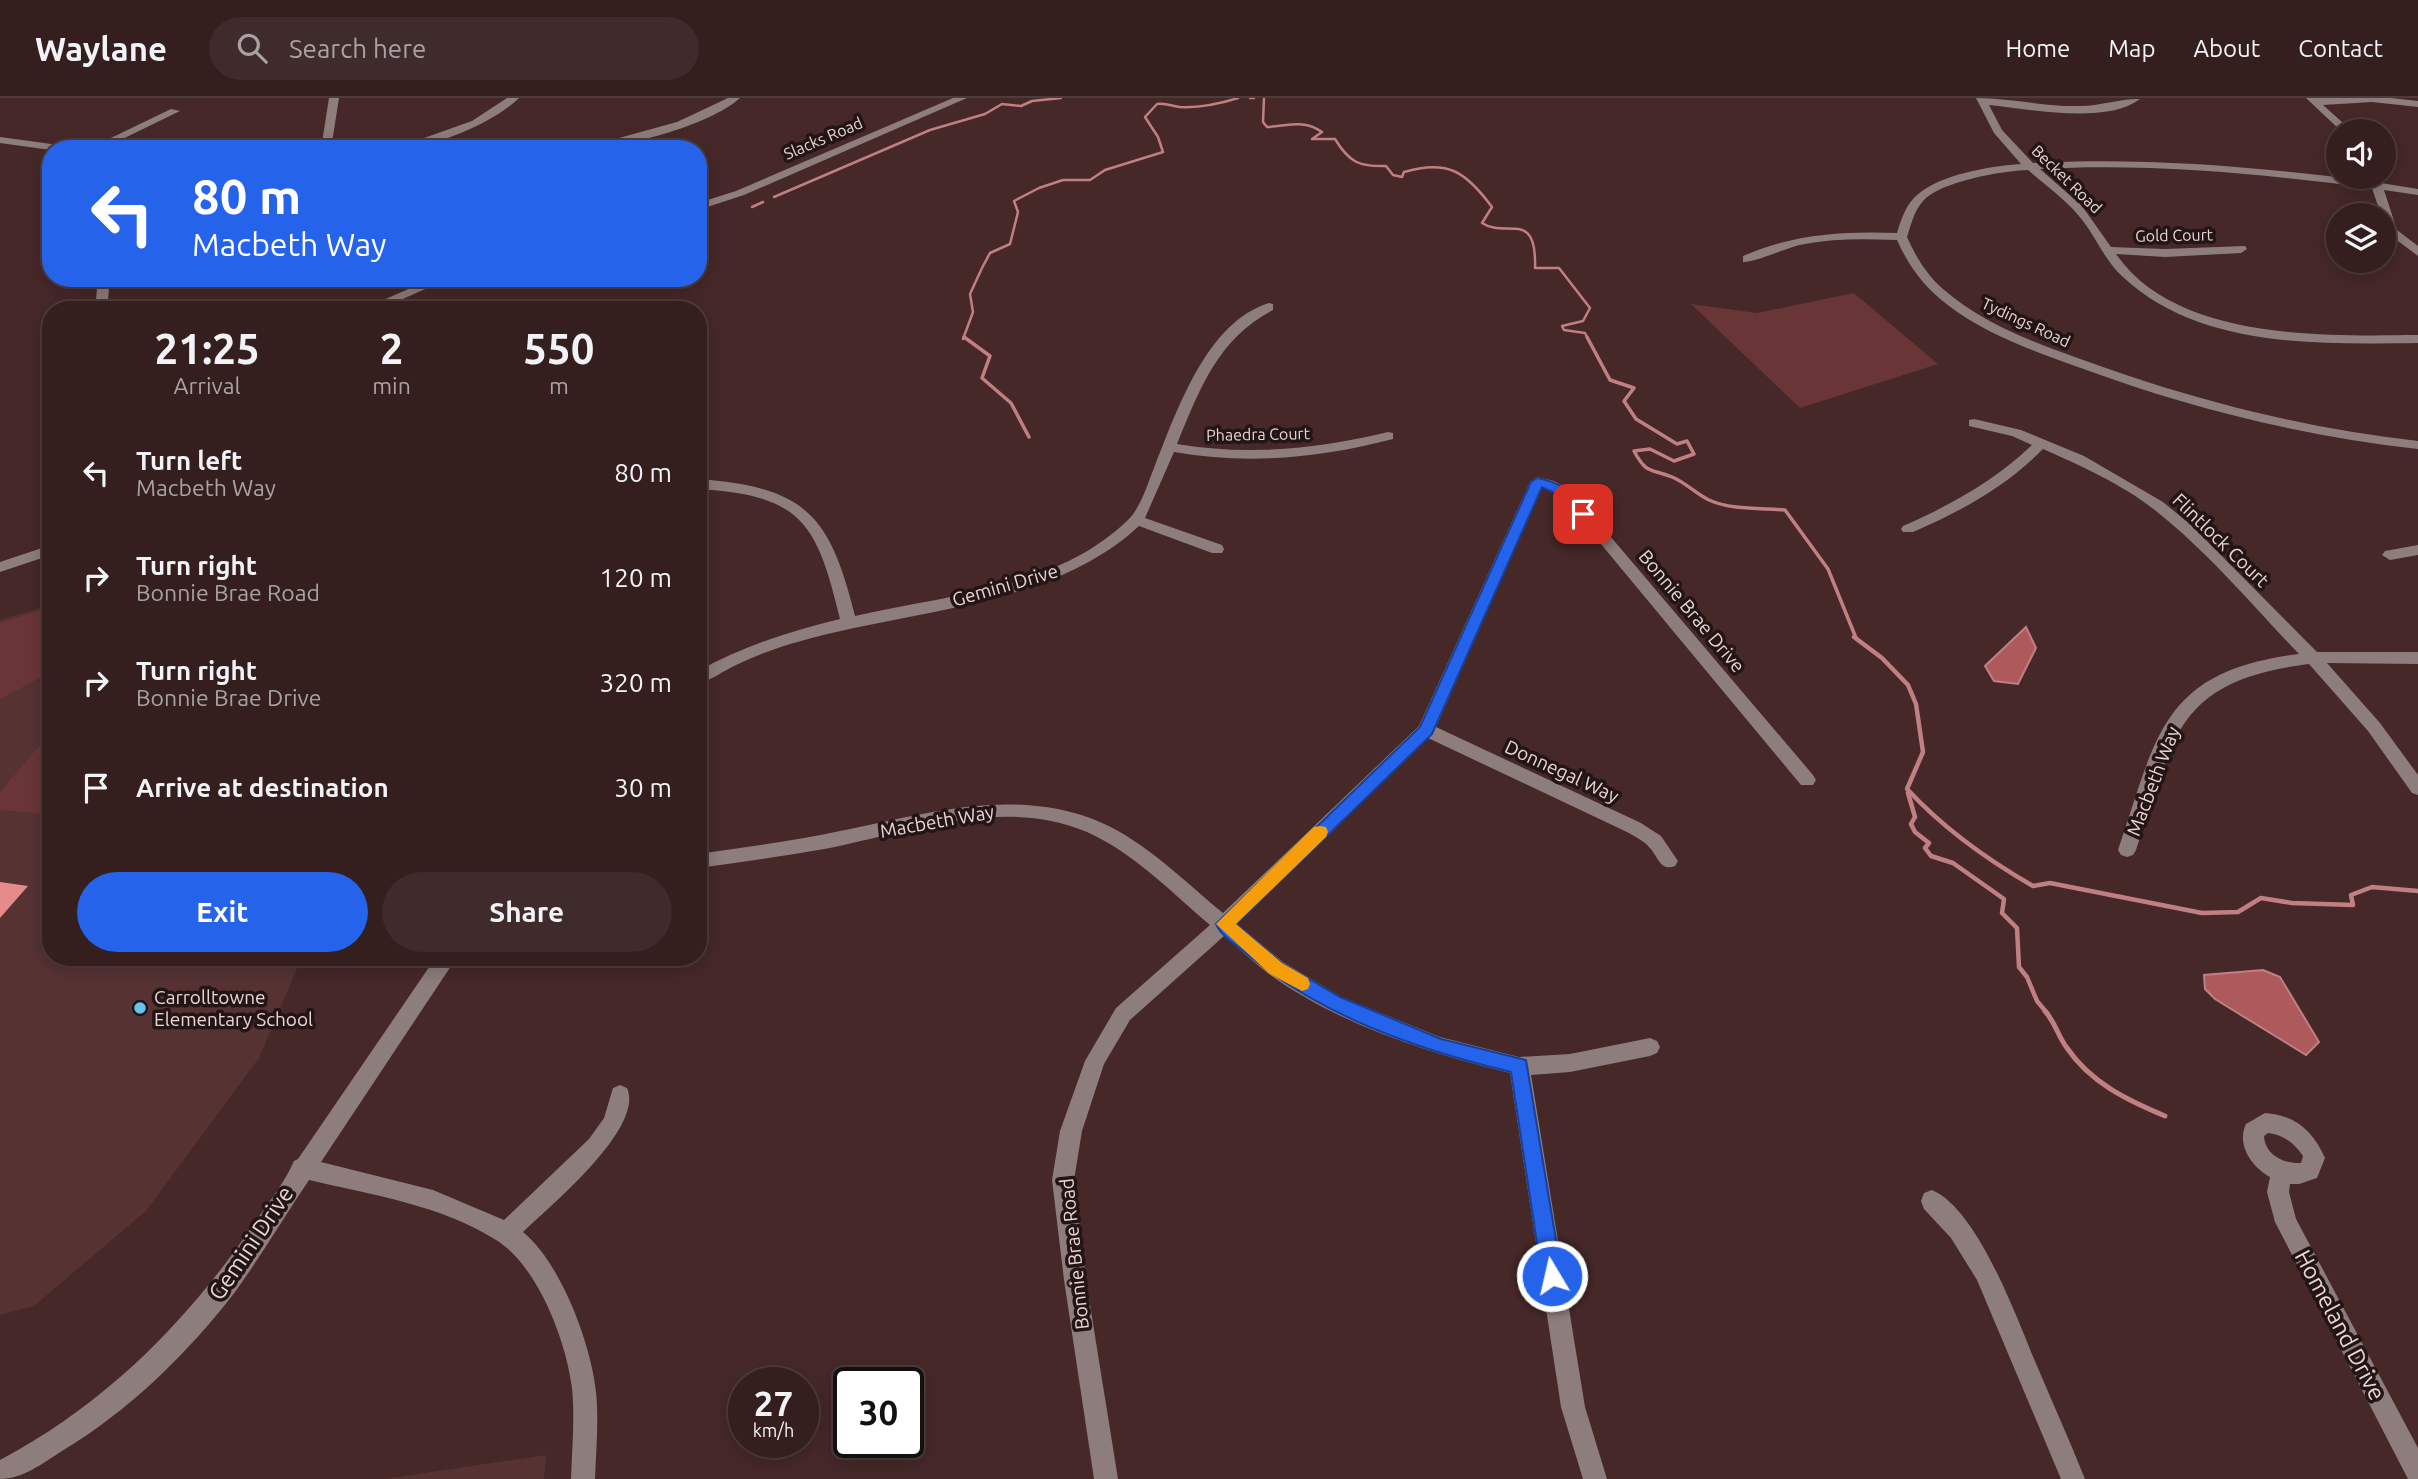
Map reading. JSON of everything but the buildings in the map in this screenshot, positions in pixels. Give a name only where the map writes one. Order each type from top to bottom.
[{"type":"street","points":[[327,140],[334,98]]},
{"type":"street","points":[[425,140],[476,123],[514,98]]},
{"type":"street","points":[[637,140],[734,98]]},
{"type":"street","name":"Slacks Road","points":[[707,204],[740,193],[962,98]]},
{"type":"street","points":[[1981,99],[2097,108],[2135,99]]},
{"type":"street","name":"Becket Road","points":[[1981,99],[1995,130],[2030,166],[2078,208],[2127,275],[2155,295],[2219,323],[2287,338],[2418,339]]},
{"type":"street","points":[[2312,100],[2372,99],[2418,104]]},
{"type":"street","points":[[2312,100],[2333,119]]},
{"type":"street","points":[[112,140],[175,111]]},
{"type":"street","points":[[0,140],[42,146]]},
{"type":"street","points":[[1747,259],[1777,246],[1841,234],[1901,237],[1914,204],[1931,190],[1973,174],[2030,166],[2124,164],[2326,177]]},
{"type":"street","points":[[2396,186],[2418,192]]},
{"type":"street","points":[[2379,189],[2392,232],[2418,252]]},
{"type":"street","name":"Tydings Road","points":[[1901,237],[1922,273],[1955,302],[2008,335],[2045,350],[2198,404],[2339,435],[2418,445]]},
{"type":"street","name":"Gold Court","points":[[2108,250],[2165,253],[2241,249]]},
{"type":"street","points":[[389,301],[422,287]]},
{"type":"street","name":"Gemini Drive","points":[[707,674],[779,643],[849,622],[1011,588],[1068,567],[1110,542],[1137,520],[1186,406],[1212,359],[1240,324],[1269,307]]},
{"type":"street","name":"Flintlock Court","points":[[1974,423],[2016,433],[2079,459],[2158,505],[2214,555],[2312,657],[2374,727],[2418,788]]},
{"type":"street","name":"Phaedra Court","points":[[1170,447],[1236,455],[1278,454],[1359,444],[1388,436]]},
{"type":"street","points":[[1908,529],[1982,494],[2011,474],[2041,444]]},
{"type":"street","name":"Bonnie Brae Road","points":[[1106,1479],[1075,1280],[1063,1180],[1071,1131],[1095,1061],[1114,1026],[1173,967],[1224,924],[1426,730],[1537,482]]},
{"type":"street","name":"Bonnie Brae Drive","points":[[1537,482],[1549,484],[1566,494],[1807,780]]},
{"type":"street","points":[[707,484],[728,485],[782,501],[812,521],[831,555],[849,622]]},
{"type":"street","points":[[1137,520],[1217,549]]},
{"type":"street","points":[[2390,555],[2418,550]]},
{"type":"street","points":[[0,567],[42,553]]},
{"type":"street","name":"Macbeth Way","points":[[2127,850],[2170,729],[2185,707],[2206,690],[2231,676],[2312,657],[2358,655],[2418,658]]},
{"type":"street","name":"Donnegal Way","points":[[1426,730],[1635,828],[1655,841],[1669,862]]},
{"type":"street","name":"Macbeth Way","points":[[707,860],[787,849],[973,812],[1001,809],[1043,811],[1073,818],[1110,834],[1133,849],[1276,968],[1334,1003],[1440,1046],[1519,1066],[1570,1063],[1650,1047]]},
{"type":"street","name":"Gemini Drive","points":[[0,1473],[77,1430],[115,1401],[188,1331],[227,1283],[302,1168],[441,966]]},
{"type":"street","points":[[1519,1066],[1573,1408],[1595,1479]]},
{"type":"street","points":[[506,1233],[597,1146],[613,1122],[620,1095]]},
{"type":"street","points":[[302,1168],[418,1196],[463,1211],[506,1233],[522,1246],[536,1265],[574,1349],[583,1379],[583,1479]]},
{"type":"street","name":"Homeland Drive","points":[[2282,1172],[2278,1192],[2286,1222],[2418,1472]]},
{"type":"street","points":[[1932,1201],[1959,1230],[1985,1272],[2073,1479]]},
{"type":"shaded area","points":[[1854,293],[1938,364],[1800,408],[1691,304],[1757,313]]},
{"type":"shaded area","name":"Carrolltowne Elementary School","points":[[42,608],[42,966],[298,966],[259,1058],[146,1211],[34,1306],[0,1315],[0,620]]},
{"type":"shaded area","points":[[42,610],[42,677],[0,699],[0,623]]},
{"type":"shaded area","points":[[2026,627],[2036,648],[2018,684],[1994,681],[1985,666]]},
{"type":"shaded area","points":[[42,745],[42,814],[0,810],[0,792]]},
{"type":"shaded area","points":[[2263,970],[2280,977],[2319,1042],[2306,1055],[2215,999],[2205,989],[2204,975]]},
{"type":"shaded area","points":[[546,1455],[544,1479],[385,1479]]},
{"type":"waterway","points":[[774,197],[930,130],[985,114],[1002,104],[1021,106],[1032,101],[1061,98]]},
{"type":"waterway","points":[[963,339],[973,312],[970,294],[982,268],[990,253],[1010,244],[1018,212],[1014,201],[1039,188],[1063,180],[1090,180],[1105,170],[1163,152],[1158,137],[1145,117],[1157,104],[1195,107],[1238,98]]},
{"type":"waterway","points":[[1264,98],[1263,122],[1267,127],[1296,124],[1315,128],[1322,132],[1312,139],[1335,139],[1356,162],[1386,166],[1393,175],[1402,177],[1404,172],[1433,167],[1455,171],[1464,177],[1492,207],[1482,223],[1525,232],[1531,238],[1535,268],[1559,268],[1590,308],[1583,321],[1562,326],[1564,330],[1585,333],[1587,337]]},
{"type":"waterway","points":[[752,207],[763,202]]},
{"type":"waterway","points":[[964,337],[990,356],[982,378],[1011,403],[1029,437]]},
{"type":"waterway","points":[[1587,337],[1610,380],[1634,388],[1624,401],[1636,419],[1677,444],[1687,441],[1694,454],[1674,461],[1650,449],[1634,451],[1642,464],[1650,470],[1677,479],[1718,503],[1736,507],[1785,510],[1828,569],[1856,638]]},
{"type":"waterway","points":[[1854,637],[1882,658],[1908,685],[1916,704],[1923,752],[1907,789],[1966,842],[2033,886],[2050,883],[2202,913],[2238,912],[2261,898],[2292,903],[2353,905],[2351,895],[2372,887],[2418,891]]},
{"type":"waterway","points":[[1908,793],[1915,817],[1911,824],[1915,832],[1929,843],[1925,848],[1931,856],[1953,863],[2004,899],[2002,913],[2017,928],[2019,967],[2027,977],[2037,1001],[2047,1013]]},
{"type":"waterway","points":[[2045,1011],[2064,1043],[2087,1071],[2124,1097],[2165,1116]]},
{"type":"slow traffic","points":[[1302,984],[1276,968],[1224,924],[1320,832]]},
{"type":"place","name":"Carrolltowne Elementary School","points":[[140,1008]]},
{"type":"route","points":[[1552,1276],[1519,1066],[1440,1046],[1334,1003],[1276,968],[1224,924],[1426,730],[1537,482],[1549,484],[1566,494],[1583,514]]}]
